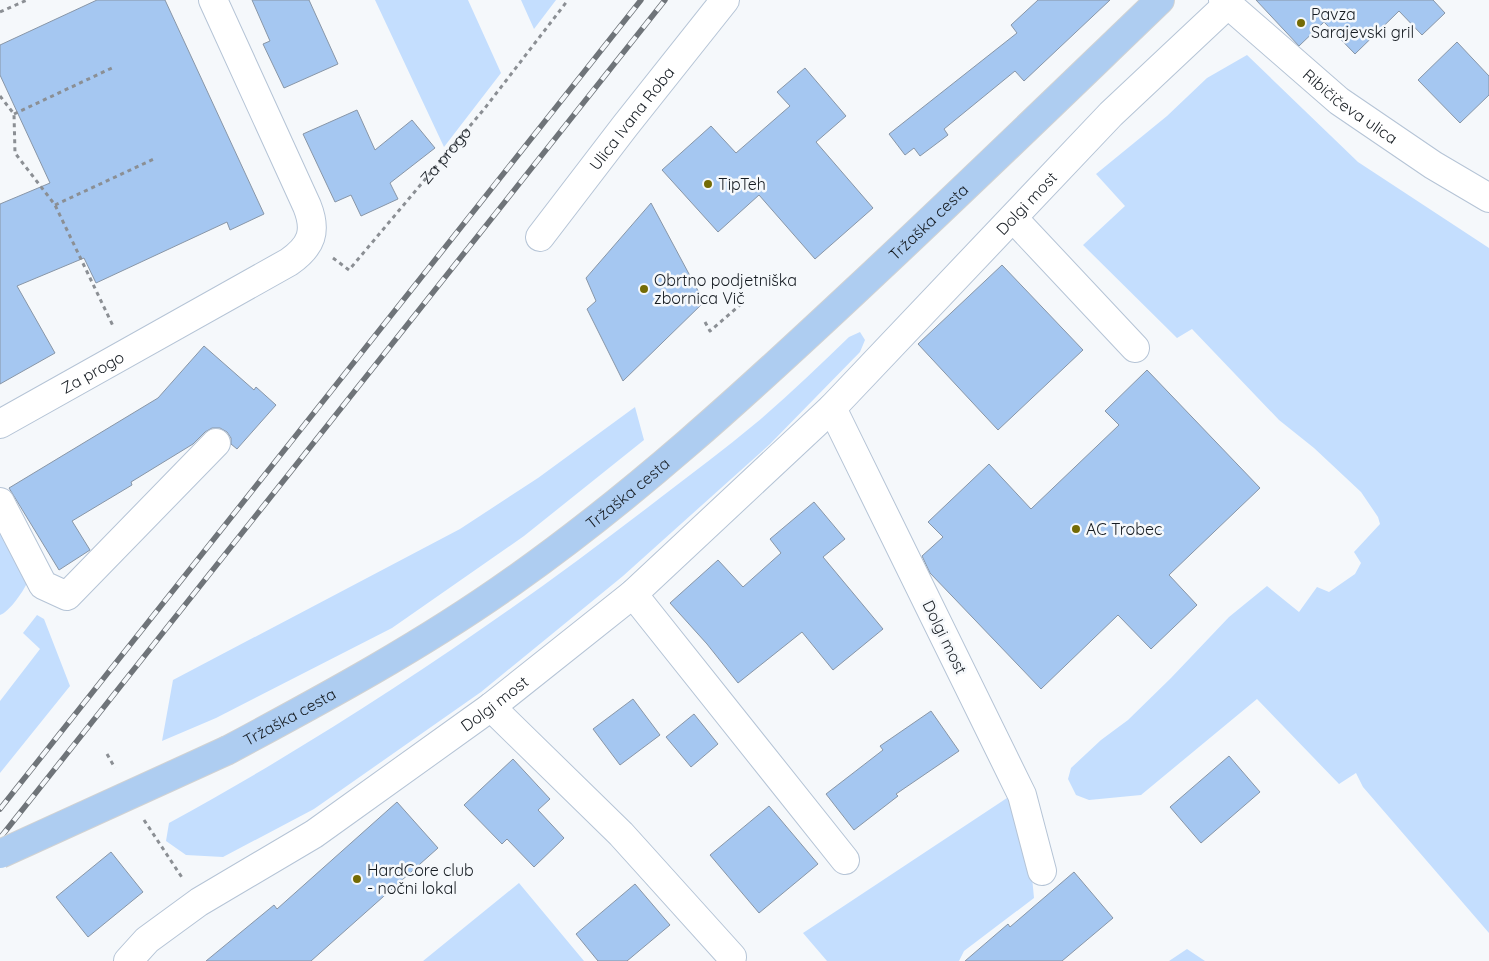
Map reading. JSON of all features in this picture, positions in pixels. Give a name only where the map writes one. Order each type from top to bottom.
[{"type":"main road","name":"Tržaška cesta","points":[[0,854],[228,750],[378,668],[512,582],[621,499],[702,431],[820,324],[1160,0]]},
{"type":"street","points":[[213,0],[307,206],[311,216],[312,230],[310,240]]},
{"type":"street","name":"Ulica Ivana Roba","points":[[540,237],[725,0]]},
{"type":"street","name":"Ribičičeva ulica","points":[[1225,2],[1338,101],[1433,164],[1489,198]]},
{"type":"street","name":"Dolgi most","points":[[128,961],[148,940],[199,902],[314,834],[491,707],[633,594],[832,408],[1112,114],[1225,2]]},
{"type":"street","points":[[1013,218],[1135,348]]},
{"type":"street","name":"Za progo","points":[[0,424],[290,262],[306,248],[310,240]]},
{"type":"street","name":"Dolgi most","points":[[832,408],[1022,796],[1042,872]]},
{"type":"street","points":[[0,502],[43,585],[67,596],[216,443]]},
{"type":"street","points":[[633,594],[844,860]]},
{"type":"street","points":[[491,707],[621,834],[732,956]]},
{"type":"path","points":[[0,12],[27,0]]},
{"type":"path","name":"Za progo","points":[[310,240],[349,270],[485,108],[568,0]]},
{"type":"path","points":[[14,114],[114,67]]},
{"type":"path","points":[[0,96],[14,114],[15,153],[55,205],[112,324]]},
{"type":"path","points":[[55,205],[156,158]]},
{"type":"path","points":[[705,322],[710,331],[740,305]]},
{"type":"path","points":[[107,754],[116,771]]},
{"type":"path","points":[[140,813],[199,902]]},
{"type":"shaded area","points":[[375,0],[468,0],[501,73],[444,147]]},
{"type":"shaded area","points":[[521,0],[556,0],[534,29]]},
{"type":"shaded area","points":[[1247,55],[1358,162],[1489,248],[1489,933],[1363,787],[1356,773],[1339,784],[1257,699],[1141,795],[1089,800],[1076,795],[1068,779],[1071,768],[1101,740],[1128,720],[1229,617],[1267,586],[1299,612],[1317,587],[1329,592],[1355,574],[1361,563],[1354,552],[1380,524],[1378,517],[1361,492],[1314,448],[1279,420],[1192,329],[1177,338],[1083,245],[1125,206],[1096,174],[1167,116],[1207,78]]},
{"type":"shaded area","points":[[860,332],[865,340],[860,352],[770,444],[623,576],[481,692],[314,809],[223,857],[186,855],[166,841],[169,823],[296,749],[421,670],[482,629],[601,543],[756,423],[849,337]]},
{"type":"shaded area","points":[[635,407],[644,440],[524,536],[392,628],[216,718],[162,741],[173,680],[460,529],[538,478]]},
{"type":"shaded area","points":[[4,532],[27,583],[11,606],[0,615],[0,534]]},
{"type":"shaded area","points":[[37,615],[44,619],[70,686],[0,773],[0,701],[40,649],[23,633]]},
{"type":"shaded area","points":[[1010,796],[1031,866],[1034,898],[964,951],[959,961],[827,961],[803,933]]},
{"type":"shaded area","points":[[519,883],[584,961],[423,961]]},
{"type":"shaded area","points":[[1187,949],[1205,961],[1169,961]]},
{"type":"building","points":[[97,0],[165,0],[264,214],[230,230],[227,222],[96,283],[84,258],[17,286],[55,353],[0,384],[0,204],[50,183],[0,75],[0,45]]},
{"type":"building","points":[[252,0],[309,0],[338,64],[284,88],[263,44],[270,41]]},
{"type":"building","points":[[1038,0],[1110,0],[1024,81],[1015,71],[944,129],[948,135],[920,156],[914,148],[905,155],[889,134],[1017,33],[1011,25]]},
{"type":"building","points":[[1256,0],[1433,0],[1445,13],[1422,35],[1399,11],[1355,54],[1324,22],[1299,46]]},
{"type":"building","points":[[1457,42],[1489,76],[1489,95],[1460,123],[1418,80]]},
{"type":"building","points":[[805,68],[846,116],[816,142],[873,208],[815,259],[759,195],[718,232],[662,170],[711,126],[736,153],[790,106],[777,92]]},
{"type":"building","points":[[357,110],[375,150],[412,120],[435,148],[390,183],[398,199],[361,216],[351,195],[335,202],[303,134]]},
{"type":"building","name":"Obrtno podjetniška zbornica Vič","points":[[651,203],[704,302],[623,381],[587,309],[596,301],[586,278]]},
{"type":"building","points":[[1002,265],[1083,350],[998,430],[918,344]]},
{"type":"building","points":[[204,346],[254,390],[256,387],[276,405],[237,449],[231,444],[231,438],[227,432],[220,428],[212,428],[193,444],[131,482],[132,485],[72,521],[90,550],[59,570],[9,488],[158,398]]},
{"type":"building","name":"AC Trobec","points":[[1147,370],[1260,488],[1169,575],[1197,605],[1151,649],[1118,615],[1041,689],[930,573],[922,556],[943,537],[928,522],[989,464],[1031,509],[1119,425],[1105,411]]},
{"type":"building","points":[[814,502],[845,539],[823,557],[883,629],[833,670],[802,632],[738,683],[707,644],[670,603],[718,560],[743,587],[781,553],[770,539]]},
{"type":"building","points":[[633,699],[660,735],[620,765],[593,729]]},
{"type":"building","points":[[931,711],[959,751],[896,794],[898,796],[854,830],[826,794],[883,750],[880,746]]},
{"type":"building","points":[[694,714],[718,744],[691,767],[666,737]]},
{"type":"building","points":[[1229,756],[1260,792],[1201,843],[1170,807]]},
{"type":"building","points":[[513,759],[550,799],[538,810],[564,838],[534,867],[507,839],[502,844],[464,805]]},
{"type":"building","name":"HardCore club - nočni lokal","points":[[397,802],[438,848],[311,961],[206,961],[274,905],[277,909]]},
{"type":"building","points":[[769,806],[818,864],[759,913],[710,855]]},
{"type":"building","points":[[111,852],[143,892],[88,937],[56,897]]},
{"type":"building","points":[[1074,872],[1113,918],[1062,961],[965,961],[1008,924],[1010,927]]},
{"type":"building","points":[[635,884],[670,925],[627,961],[598,961],[576,934]]},
{"type":"railway","points":[[0,809],[641,0]]},
{"type":"railway","points":[[0,838],[665,0]]},
{"type":"place","name":"Pavza Sarajevski gril","points":[[1301,23]]},
{"type":"place","name":"TipTeh","points":[[708,184]]},
{"type":"place","name":"Obrtno podjetniška zbornica Vič","points":[[644,289]]},
{"type":"place","name":"AC Trobec","points":[[1076,529]]},
{"type":"place","name":"HardCore club - nočni lokal","points":[[357,879]]}]
